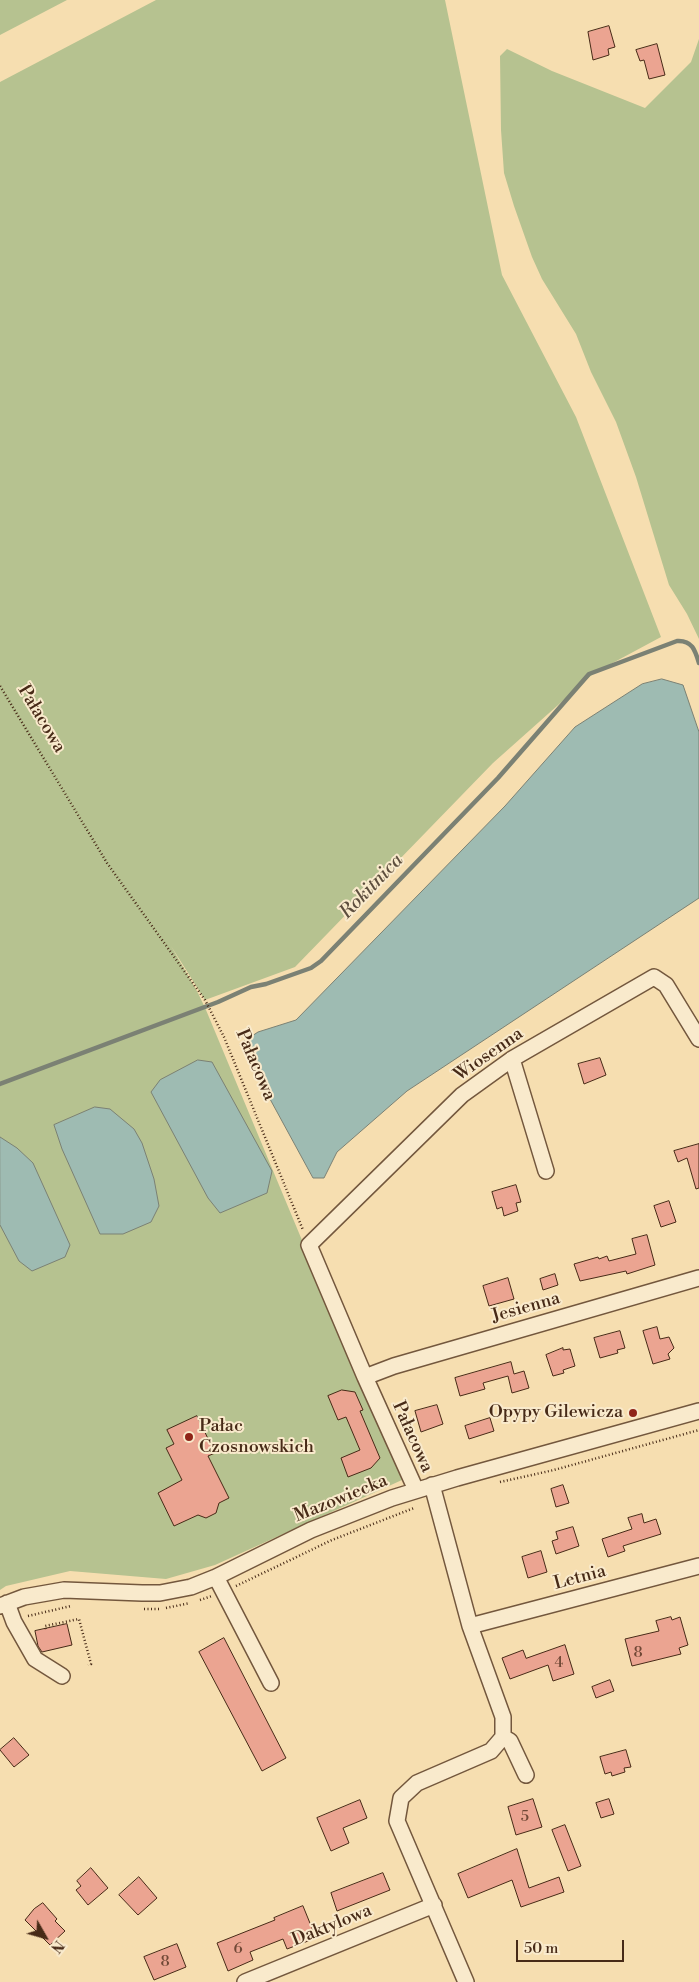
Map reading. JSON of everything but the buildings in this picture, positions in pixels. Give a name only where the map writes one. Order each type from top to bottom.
[{"type":"street","name":"Wiosenna","points":[[309,1245],[462,1095],[512,1059],[654,977],[666,985],[699,1039]]},
{"type":"street","points":[[512,1059],[546,1171]]},
{"type":"street","name":"Pałacowa","points":[[309,1245],[365,1377],[416,1490]]},
{"type":"street","name":"Jesienna","points":[[365,1377],[394,1366],[699,1278]]},
{"type":"street","name":"Mazowiecka","points":[[4,1604],[42,1592],[64,1590],[160,1593],[191,1587],[216,1577],[311,1530],[369,1506],[432,1485],[699,1411]]},
{"type":"street","points":[[432,1485],[470,1626],[503,1717],[503,1737],[490,1751],[417,1783],[401,1798],[397,1821],[466,1982]]},
{"type":"street","name":"Letnia","points":[[470,1626],[699,1566]]},
{"type":"street","points":[[216,1577],[271,1683]]},
{"type":"street","points":[[4,1604],[36,1659],[62,1676]]},
{"type":"street","points":[[503,1737],[510,1741],[526,1775]]},
{"type":"street","name":"Daktylowa","points":[[245,1982],[434,1905]]},
{"type":"path","name":"Pałacowa","points":[[0,686],[107,863],[205,1000],[224,1037],[309,1245]]},
{"type":"path","points":[[498,1483],[520,1479],[699,1430]]},
{"type":"path","points":[[228,1590],[308,1550],[418,1506]]},
{"type":"path","points":[[143,1609],[173,1607],[216,1595]]},
{"type":"path","points":[[13,1620],[76,1605]]},
{"type":"path","points":[[46,1628],[45,1626],[79,1619],[91,1664],[88,1665]]},
{"type":"green space","points":[[0,0],[67,0],[0,35]]},
{"type":"green space","points":[[156,0],[445,0],[502,275],[576,417],[661,637],[594,673],[493,763],[295,967],[205,1000],[171,946],[206,1010],[402,1480],[215,1565],[166,1579],[70,1571],[6,1586],[0,1590],[0,82]]},
{"type":"green space","points":[[699,39],[699,639],[687,614],[669,585],[636,477],[616,422],[591,372],[576,334],[542,279],[514,206],[504,173],[501,130],[500,56],[507,49],[552,71],[645,108],[691,62]]},
{"type":"water","points":[[662,679],[683,685],[699,732],[699,898],[407,1091],[337,1152],[324,1178],[313,1178],[240,1044],[258,1032],[296,1020],[505,806],[575,727],[642,684]]},
{"type":"water","points":[[198,1060],[212,1062],[272,1171],[267,1193],[220,1213],[208,1198],[151,1092],[160,1080]]},
{"type":"water","points":[[95,1107],[110,1109],[134,1129],[142,1143],[154,1179],[159,1206],[151,1222],[123,1234],[100,1234],[62,1149],[54,1125]]},
{"type":"water","points":[[0,1137],[17,1148],[33,1163],[70,1245],[65,1257],[32,1271],[19,1261],[0,1225]]},
{"type":"waterway","name":"Rokitnica","points":[[0,1084],[218,1002],[251,987],[266,984],[311,968],[321,961],[498,778],[589,674],[677,641],[689,644],[694,650],[699,663]]},
{"type":"place","name":"Opypy Gilewicza","points":[[633,1413]]},
{"type":"place","name":"Pałac Czosnowskich","points":[[189,1437]]}]
